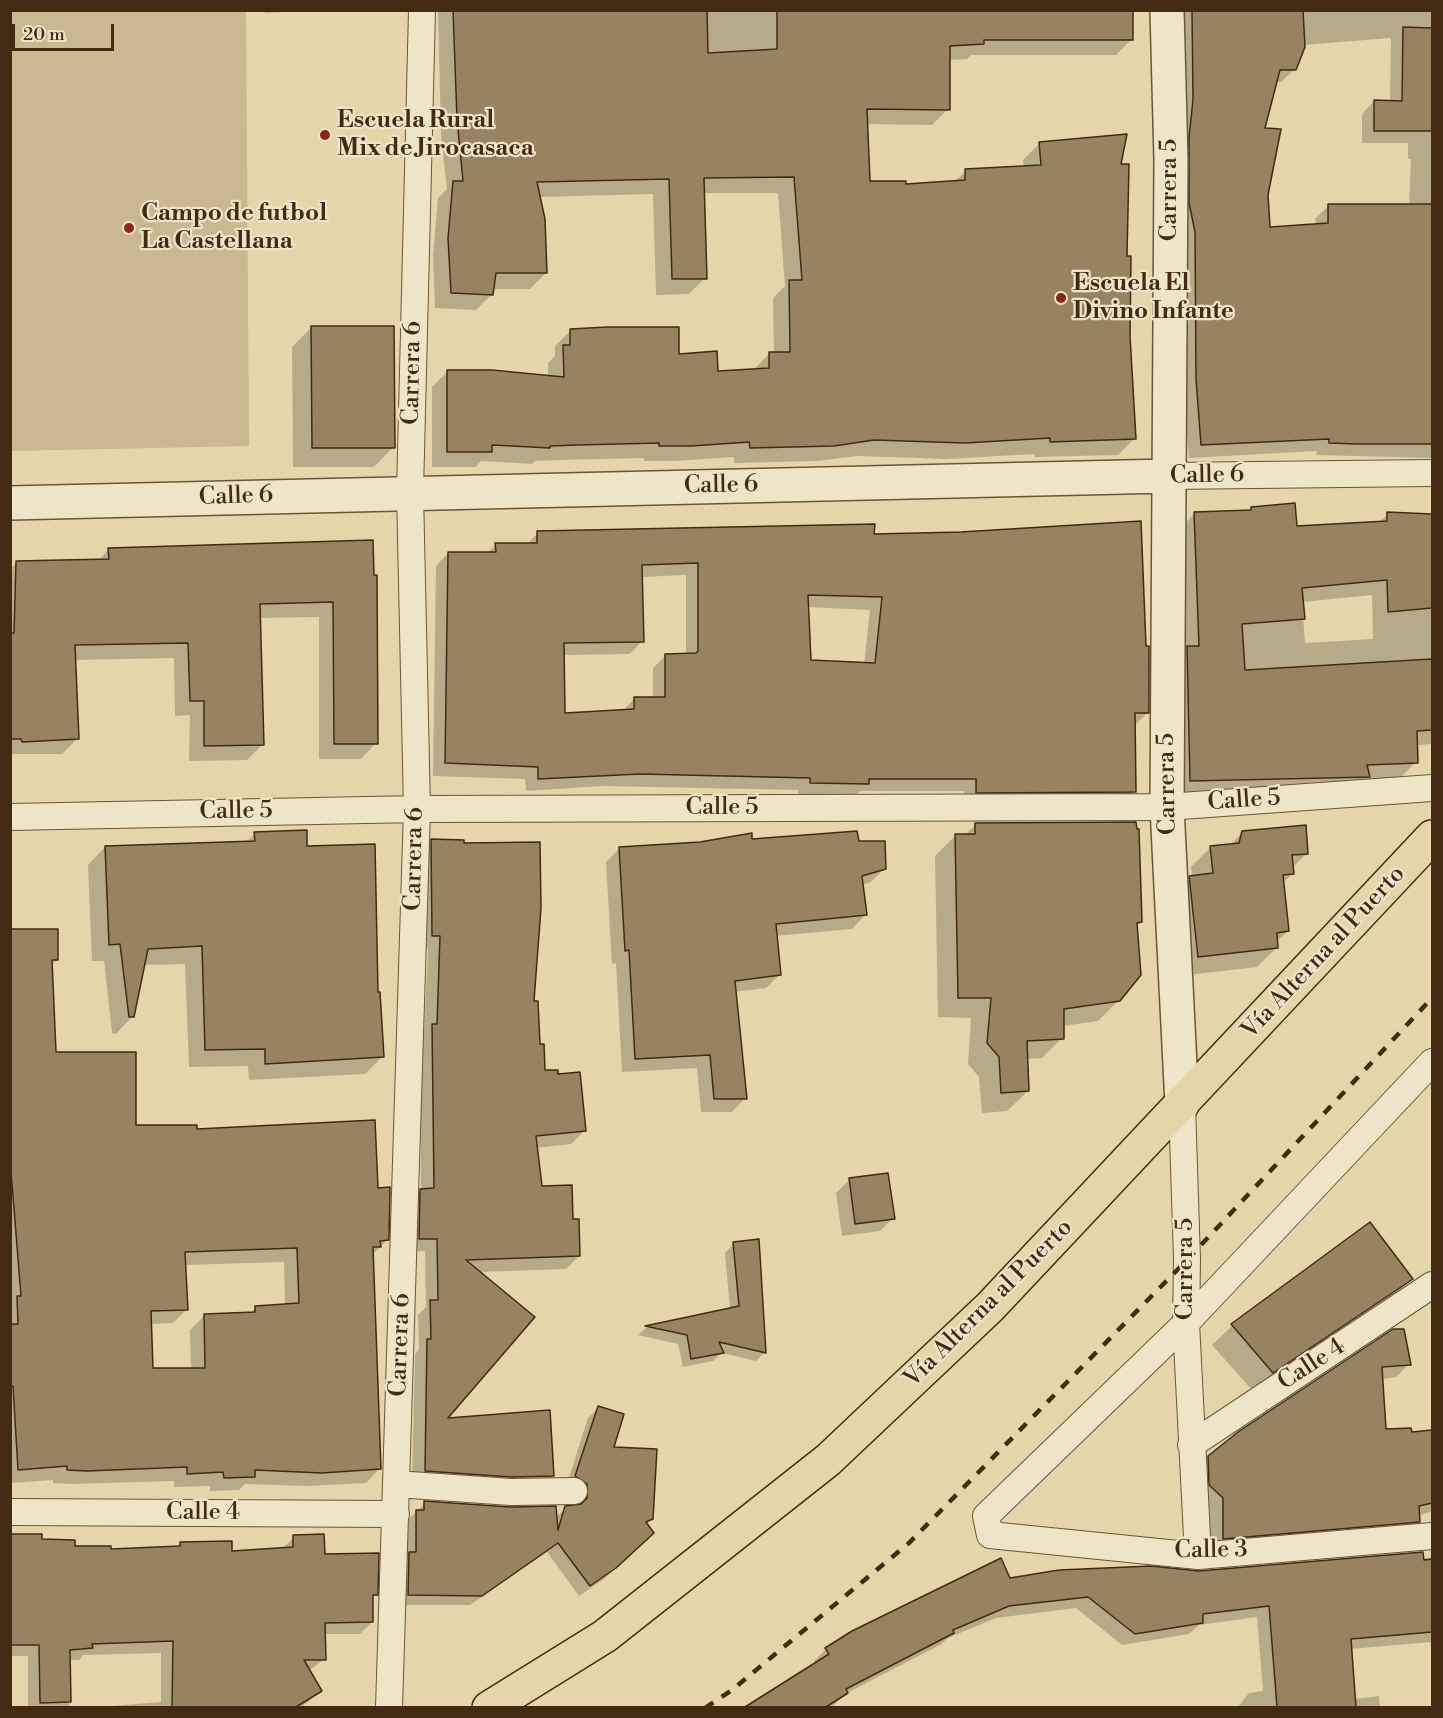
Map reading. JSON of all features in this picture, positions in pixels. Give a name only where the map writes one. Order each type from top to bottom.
[{"type":"main road","name":"Vía Alterna al Puerto","points":[[489,1707],[605,1636],[828,1460],[990,1307],[1432,837]]},
{"type":"street","name":"Carrera 6","points":[[389,1707],[417,809],[410,492],[422,10]]},
{"type":"street","name":"Carrera 5","points":[[1167,10],[1171,160],[1167,476],[1167,807],[1182,1105],[1187,1260],[1186,1323],[1198,1556]]},
{"type":"street","name":"Calle 6","points":[[10,503],[1167,476],[1432,473]]},
{"type":"street","name":"Calle 5","points":[[10,817],[417,809],[1167,807],[1432,788]]},
{"type":"street","points":[[1186,1323],[1432,1062]]},
{"type":"street","name":"Calle 4","points":[[1191,1445],[1432,1285]]},
{"type":"street","name":"Calle 3","points":[[1186,1323],[986,1516],[990,1534],[1198,1556],[1432,1536]]},
{"type":"street","points":[[396,1484],[511,1492],[574,1491]]},
{"type":"street","name":"Calle 4","points":[[10,1512],[396,1514]]},
{"type":"shaded area","name":"Campo de futbol La Castellana","points":[[10,11],[246,11],[249,446],[11,451]]},
{"type":"building","points":[[453,10],[707,10],[708,53],[777,49],[777,10],[1133,10],[1133,40],[984,40],[984,44],[950,46],[950,110],[867,109],[870,181],[906,181],[906,184],[965,180],[965,169],[1041,165],[1039,142],[1127,134],[1121,164],[1129,164],[1127,256],[1131,256],[1130,336],[1136,439],[1050,442],[1050,438],[965,443],[874,440],[834,446],[750,448],[749,442],[691,446],[659,446],[659,443],[550,446],[550,448],[492,445],[492,452],[447,452],[447,370],[492,370],[564,377],[563,345],[570,345],[570,329],[607,327],[679,327],[679,354],[717,351],[718,371],[769,368],[769,352],[790,352],[789,280],[802,280],[794,177],[704,178],[707,279],[672,279],[669,179],[537,182],[545,219],[547,273],[496,273],[493,295],[451,293],[448,238],[453,181],[463,181],[457,119]]},
{"type":"building","points":[[1192,10],[1303,10],[1305,47],[1296,70],[1280,70],[1265,128],[1281,129],[1268,195],[1270,227],[1328,223],[1328,204],[1432,204],[1432,444],[1329,443],[1329,439],[1201,445],[1196,379],[1195,232],[1189,203],[1189,138],[1193,99]]},
{"type":"building","points":[[1403,27],[1432,28],[1432,131],[1374,131],[1374,100],[1402,101]]},
{"type":"building","points":[[311,326],[394,326],[395,448],[312,448]]},
{"type":"building","points":[[1295,503],[1297,526],[1387,521],[1387,512],[1432,514],[1432,608],[1388,612],[1387,580],[1302,588],[1305,619],[1242,624],[1245,670],[1432,659],[1432,730],[1417,731],[1418,763],[1367,765],[1370,777],[1190,781],[1187,646],[1199,646],[1194,512],[1251,510],[1251,507]]},
{"type":"building","points":[[1141,521],[1146,646],[1149,646],[1149,713],[1135,713],[1136,792],[976,793],[976,779],[869,779],[869,784],[810,783],[810,778],[640,774],[538,779],[538,767],[445,763],[448,552],[496,552],[495,543],[537,543],[537,531],[875,524],[874,534],[961,532]],"holes":[[[698,563],[698,651],[696,653],[665,654],[665,697],[634,697],[634,709],[565,713],[564,643],[644,642],[642,565]],[[808,595],[882,597],[875,663],[811,660]]]},
{"type":"building","points":[[373,540],[374,575],[377,575],[378,744],[334,744],[333,602],[260,604],[264,745],[204,746],[204,701],[190,701],[188,643],[75,645],[79,739],[22,742],[21,739],[10,739],[10,633],[14,633],[16,561],[109,559],[108,548]]},
{"type":"building","points":[[1136,822],[1137,829],[1139,829],[1142,922],[1137,923],[1141,975],[1120,1001],[1064,1009],[1064,1039],[1027,1041],[1029,1091],[1001,1093],[999,1057],[987,1043],[991,998],[958,998],[955,834],[975,834],[975,823]]},
{"type":"building","points":[[1306,825],[1308,854],[1292,855],[1294,874],[1283,875],[1289,931],[1277,933],[1278,948],[1198,957],[1189,876],[1213,873],[1210,846],[1239,843],[1242,831]]},
{"type":"building","points":[[307,830],[307,846],[375,844],[378,992],[380,992],[384,1057],[265,1064],[265,1049],[205,1050],[202,946],[148,949],[134,1017],[129,1017],[120,944],[109,945],[105,846],[255,841],[254,832]]},
{"type":"building","points":[[857,831],[859,841],[885,841],[886,869],[862,876],[867,915],[776,924],[781,975],[735,981],[747,1099],[714,1099],[710,1055],[635,1059],[629,950],[625,951],[619,847],[700,842],[752,833],[752,839]]},
{"type":"building","points":[[431,839],[464,840],[464,843],[540,842],[541,908],[534,1001],[538,1001],[540,1044],[544,1044],[545,1070],[558,1070],[558,1074],[580,1072],[586,1131],[536,1136],[542,1186],[572,1185],[573,1219],[579,1219],[580,1256],[466,1260],[535,1317],[448,1418],[550,1410],[554,1476],[511,1477],[425,1471],[427,1339],[431,1339],[430,1300],[438,1300],[437,1239],[419,1239],[420,1189],[434,1188],[432,1024],[437,1024],[440,936],[432,936]]},
{"type":"building","points":[[10,929],[58,929],[58,960],[52,960],[56,1052],[136,1052],[136,1125],[197,1125],[197,1129],[375,1120],[378,1188],[390,1187],[389,1240],[380,1241],[381,1247],[373,1247],[381,1469],[322,1473],[255,1470],[255,1477],[224,1478],[223,1472],[187,1474],[187,1467],[87,1471],[67,1470],[67,1466],[18,1470],[13,1386],[10,1386],[10,1324],[18,1324],[17,1296],[21,1296],[10,1159]],"holes":[[[297,1248],[299,1303],[255,1306],[255,1312],[204,1314],[205,1368],[153,1368],[151,1311],[188,1310],[185,1252]]]},
{"type":"building","points":[[888,1173],[895,1219],[855,1224],[849,1178]]},
{"type":"building","points":[[1370,1222],[1413,1279],[1273,1373],[1231,1324]]},
{"type":"building","points":[[759,1239],[766,1353],[719,1342],[724,1353],[691,1359],[687,1335],[645,1326],[739,1306],[733,1242]]},
{"type":"building","points":[[1393,1329],[1404,1329],[1411,1365],[1382,1367],[1386,1429],[1411,1428],[1412,1432],[1432,1430],[1432,1503],[1419,1506],[1420,1522],[1223,1539],[1223,1498],[1209,1485],[1208,1456],[1238,1432]]},
{"type":"building","points":[[598,1406],[624,1414],[614,1447],[657,1449],[653,1519],[646,1522],[654,1533],[616,1568],[590,1586],[558,1543],[482,1596],[408,1595],[409,1552],[416,1552],[416,1510],[424,1510],[424,1501],[510,1507],[556,1506],[558,1530],[565,1506],[581,1504],[587,1498],[587,1484],[575,1476]]},
{"type":"building","points":[[10,1534],[42,1534],[42,1539],[75,1540],[75,1546],[111,1546],[111,1549],[180,1546],[180,1542],[232,1541],[232,1551],[293,1547],[293,1535],[324,1534],[325,1554],[379,1553],[378,1595],[373,1595],[373,1622],[325,1623],[326,1660],[304,1660],[322,1691],[296,1707],[172,1707],[173,1641],[92,1644],[93,1648],[70,1650],[71,1702],[40,1703],[39,1645],[10,1645]]},
{"type":"building","points":[[1423,1552],[1424,1560],[1432,1559],[1432,1632],[1351,1639],[1356,1707],[1277,1707],[1269,1606],[1203,1614],[1203,1623],[1135,1634],[1088,1597],[1009,1606],[953,1630],[954,1633],[846,1689],[848,1693],[826,1707],[745,1707],[829,1654],[825,1648],[852,1631],[1001,1558],[1010,1578],[1059,1570],[1151,1566],[1199,1571]]},
{"type":"railway","points":[[705,1708],[732,1690],[909,1543],[1187,1260],[1432,998]]},
{"type":"place","name":"Escuela Rural Mix de Jirocasaca","points":[[325,135]]},
{"type":"place","name":"Campo de futbol La Castellana","points":[[129,228]]},
{"type":"place","name":"Escuela El Divino Infante","points":[[1061,298]]}]
